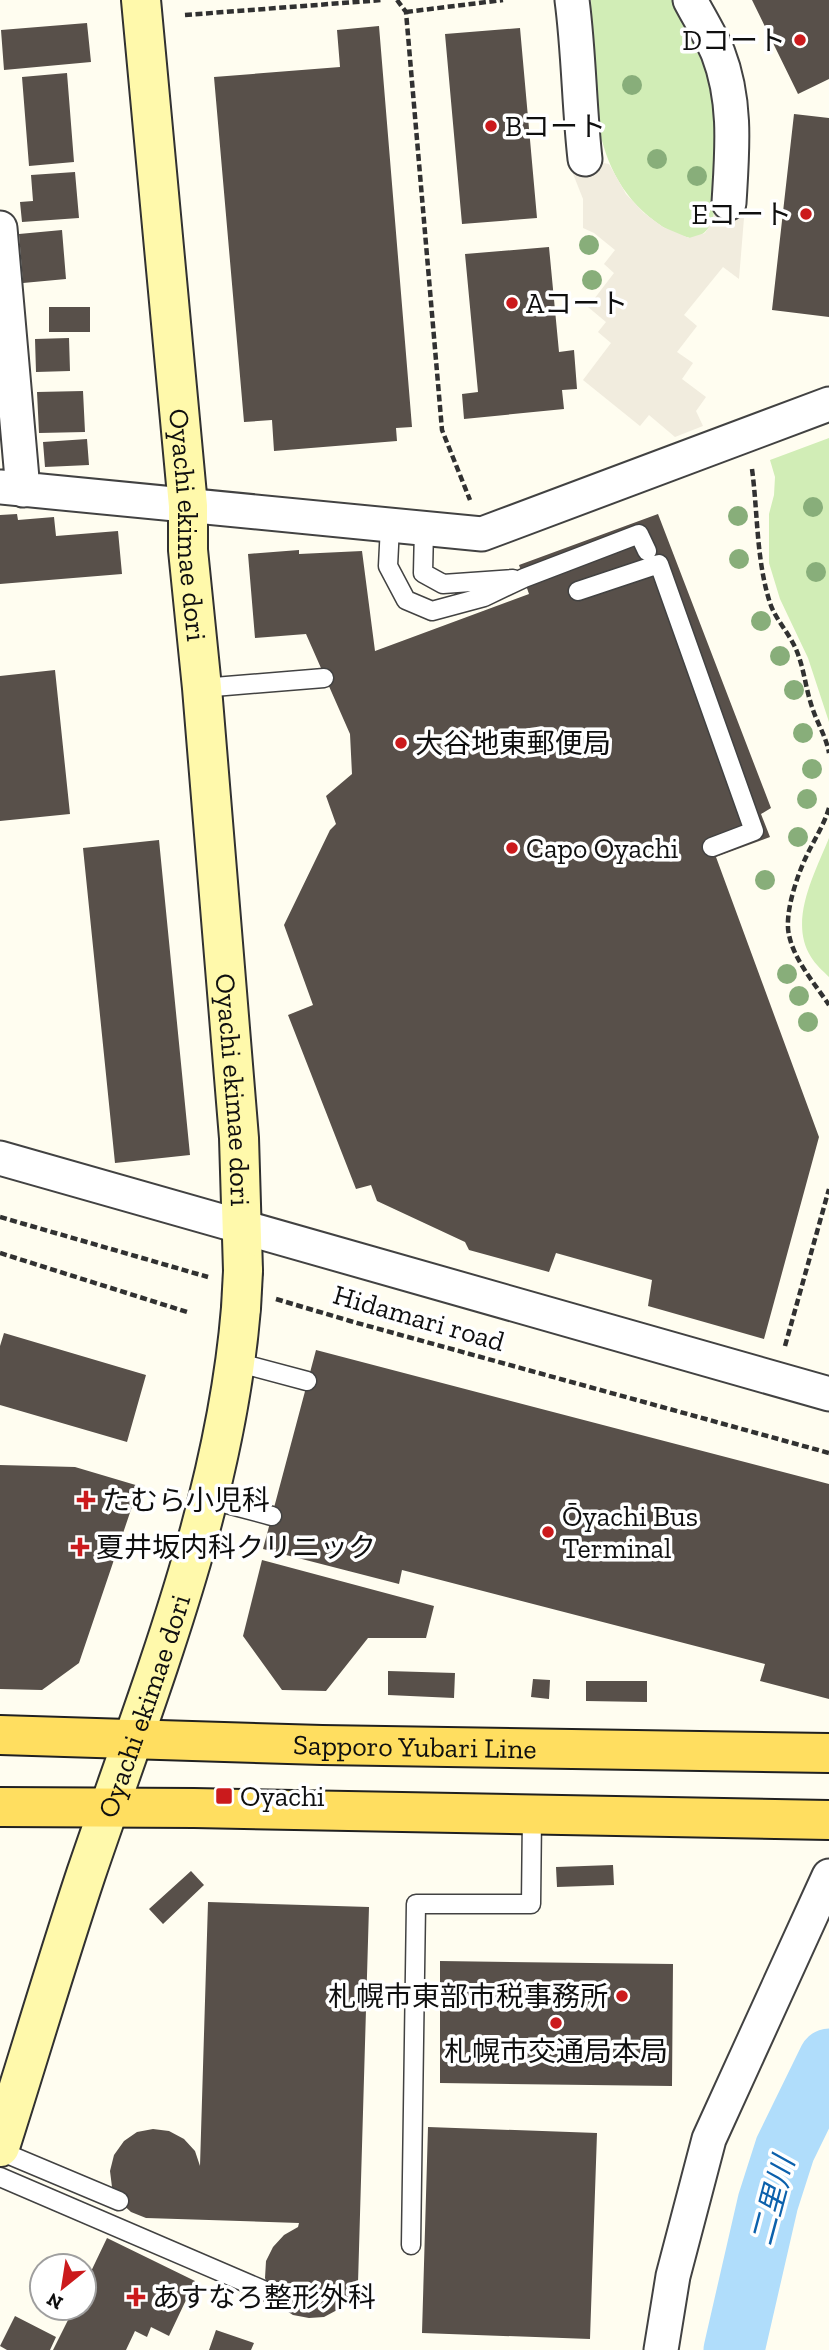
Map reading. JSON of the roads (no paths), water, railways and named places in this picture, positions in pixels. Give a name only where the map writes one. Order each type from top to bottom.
[{"type":"main road","name":"Sapporo Yubari Line","points":[[0,1735],[323,1745],[829,1753]]},
{"type":"main road","points":[[0,1807],[208,1808],[829,1820]]},
{"type":"street","name":"Oyachi ekimae dori","points":[[0,2149],[86,1874],[155,1680],[208,1499],[228,1413],[243,1289],[239,1138],[188,550],[188,506],[141,0]]},
{"type":"street","points":[[572,0],[585,159]]},
{"type":"street","points":[[690,0],[718,53],[730,94],[733,129],[729,203]]},
{"type":"street","points":[[0,228],[11,489],[482,534],[829,404]]},
{"type":"street","points":[[0,1158],[829,1394]]},
{"type":"street","points":[[661,2350],[673,2276],[709,2139],[829,1876]]},
{"type":"lane","points":[[390,526],[388,566],[406,600],[432,611],[484,597],[524,578],[639,534],[647,551]]},
{"type":"lane","points":[[424,529],[423,573],[443,584],[524,578]]},
{"type":"lane","points":[[578,591],[659,564],[677,634],[754,831],[712,847]]},
{"type":"lane","points":[[202,688],[324,678]]},
{"type":"lane","points":[[236,1363],[307,1381]]},
{"type":"lane","points":[[208,1499],[272,1516]]},
{"type":"lane","points":[[411,2245],[416,1903],[531,1904],[532,1815]]},
{"type":"lane","points":[[0,2149],[119,2201]]},
{"type":"lane","points":[[0,2178],[270,2293]]},
{"type":"waterway","name":"二里川","points":[[734,2350],[768,2202],[785,2149],[829,2059]]},
{"type":"place","name":"Dコート","points":[[800,40]]},
{"type":"place","name":"Bコート","points":[[491,126]]},
{"type":"place","name":"Eコート","points":[[806,214]]},
{"type":"place","name":"Aコート","points":[[512,303]]},
{"type":"place","name":"大谷地東郵便局","points":[[401,743]]},
{"type":"place","name":"Capo Oyachi","points":[[512,848]]},
{"type":"place","name":"たむら小児科","points":[[86,1500]]},
{"type":"place","name":"Ōyachi Bus Terminal","points":[[548,1532]]},
{"type":"place","name":"夏井坂内科クリニック","points":[[80,1547]]},
{"type":"place","name":"Oyachi","points":[[224,1796]]},
{"type":"place","name":"札幌市東部市税事務所","points":[[622,1996]]},
{"type":"place","name":"札幌市交通局本局","points":[[556,2023]]},
{"type":"place","name":"あすなろ整形外科","points":[[136,2297]]}]
